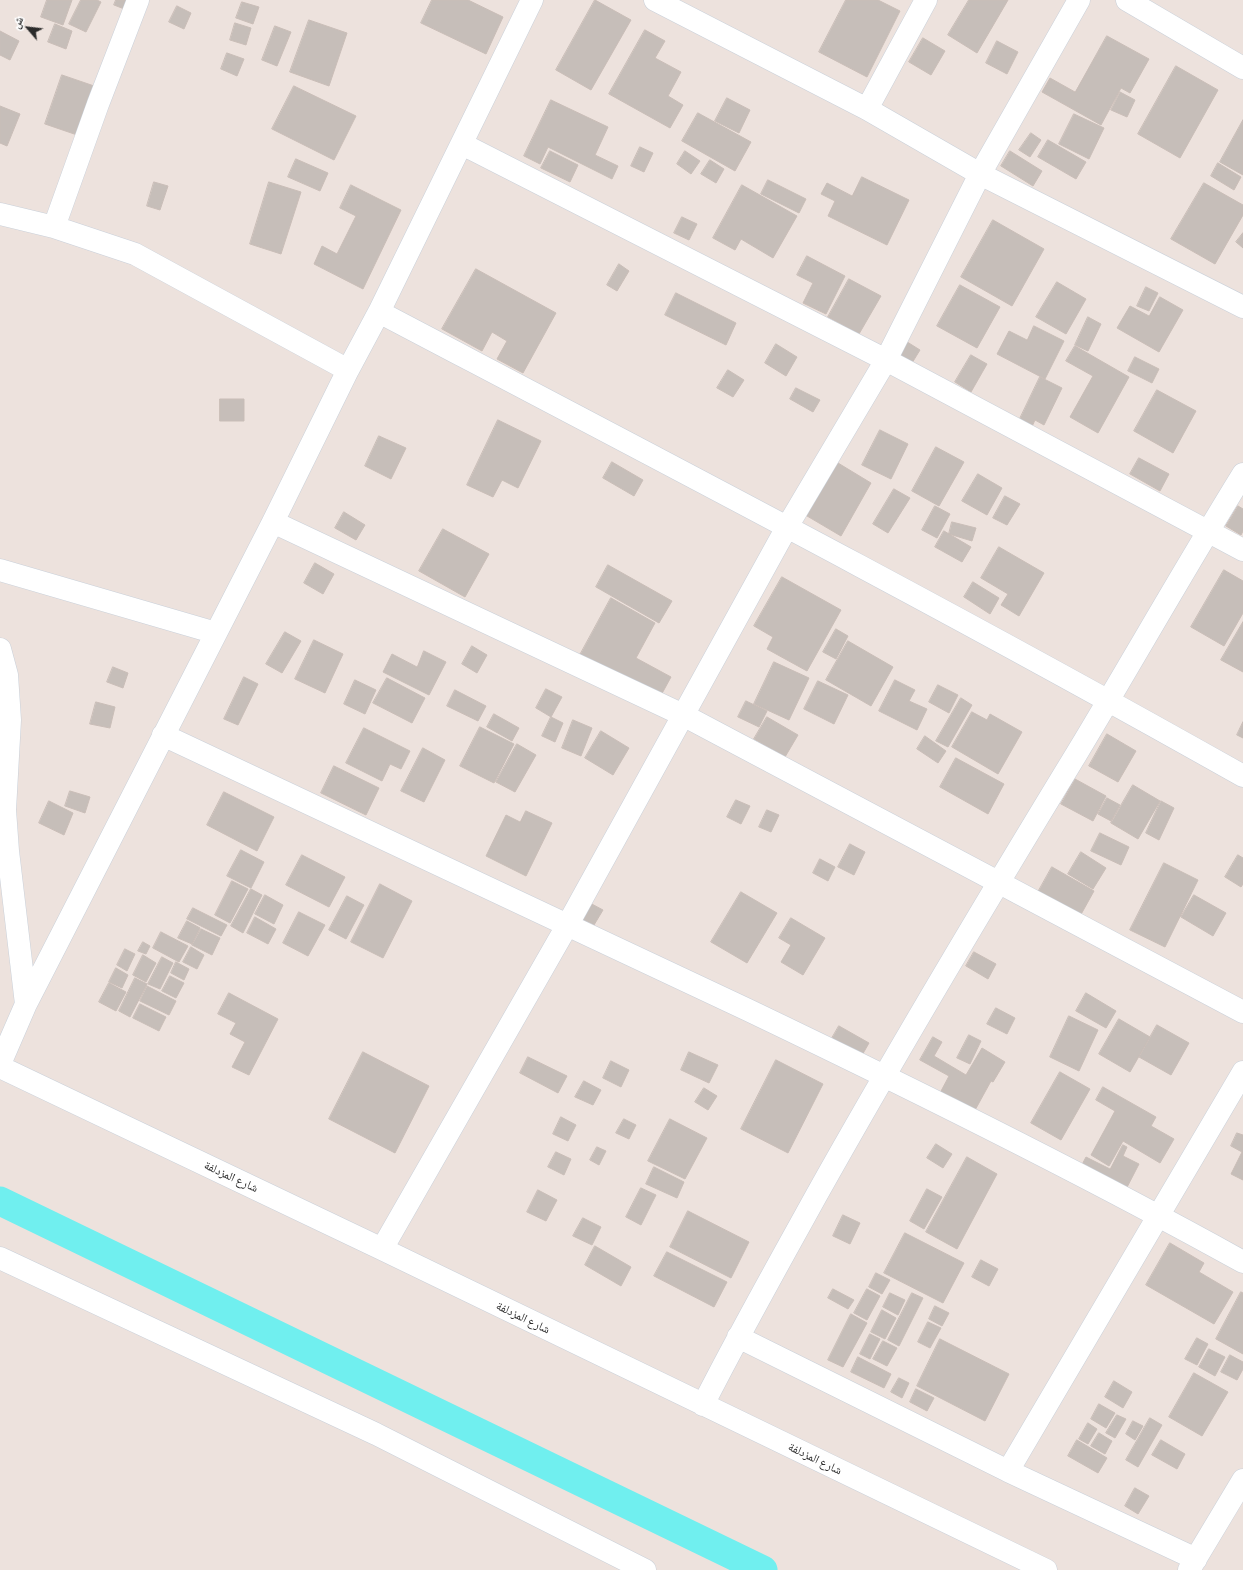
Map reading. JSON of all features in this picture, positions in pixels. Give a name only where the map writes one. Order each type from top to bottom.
[{"type":"street","points":[[54,227],[98,104],[138,0]]},
{"type":"street","points":[[0,1066],[26,1004],[163,734],[273,522],[348,370],[379,312],[532,0]]},
{"type":"street","points":[[655,0],[867,109],[980,174],[1243,307]]},
{"type":"street","points":[[867,109],[926,0]]},
{"type":"street","points":[[382,1249],[568,924],[787,527],[886,360],[980,174],[1079,0]]},
{"type":"street","points":[[1127,0],[1243,68]]},
{"type":"street","points":[[462,144],[886,360],[1243,550]]},
{"type":"street","points":[[0,214],[54,227],[135,254],[348,370]]},
{"type":"street","points":[[379,312],[787,527],[1109,700],[1243,776]]},
{"type":"street","points":[[703,1405],[738,1337],[884,1076],[998,882],[1109,700],[1243,474]]},
{"type":"street","points":[[273,522],[683,715],[1243,1012]]},
{"type":"street","points":[[0,570],[216,634]]},
{"type":"street","points":[[0,649],[7,675],[10,720],[5,810],[8,851],[26,1004]]},
{"type":"street","points":[[163,734],[568,924],[884,1076],[1159,1216],[1243,1262]]},
{"type":"street","name":"شارع المزدلفة","points":[[0,1066],[1046,1570]]},
{"type":"street","points":[[1008,1471],[1243,1072]]},
{"type":"street","points":[[0,1258],[376,1434],[645,1570]]},
{"type":"street","points":[[738,1337],[1008,1471],[1192,1565],[1243,1480]]},
{"type":"building","points":[[47,0],[72,0],[63,25],[41,17]]},
{"type":"building","points":[[81,0],[97,0],[101,2],[86,32],[69,24]]},
{"type":"building","points":[[116,0],[137,0],[132,12],[114,5]]},
{"type":"building","points":[[432,0],[468,0],[503,17],[486,54],[421,23]]},
{"type":"building","points":[[595,0],[631,20],[591,90],[556,70]]},
{"type":"building","points":[[846,0],[878,0],[900,11],[867,77],[819,52]]},
{"type":"building","points":[[969,0],[1008,0],[977,53],[948,35]]},
{"type":"building","points":[[242,2],[259,7],[253,24],[236,18]]},
{"type":"building","points":[[177,6],[191,13],[184,29],[169,22]]},
{"type":"building","points":[[309,20],[347,33],[329,86],[290,72]]},
{"type":"building","points":[[235,23],[251,28],[246,45],[230,40]]},
{"type":"building","points":[[55,24],[72,31],[66,49],[48,42]]},
{"type":"building","points":[[275,26],[291,32],[277,66],[262,60]]},
{"type":"building","points":[[645,30],[665,41],[655,58],[681,72],[668,96],[683,105],[670,128],[609,94]]},
{"type":"building","points":[[0,31],[19,41],[10,60],[0,55]]},
{"type":"building","points":[[1107,36],[1149,59],[1130,93],[1121,88],[1101,125],[1042,92],[1050,78],[1075,92]]},
{"type":"building","points":[[923,38],[945,51],[931,75],[909,62]]},
{"type":"building","points":[[997,41],[1018,52],[1007,74],[986,63]]},
{"type":"building","points":[[227,53],[244,59],[237,76],[221,69]]},
{"type":"building","points":[[1176,66],[1218,90],[1180,158],[1138,134]]},
{"type":"building","points":[[62,75],[100,88],[83,137],[45,124]]},
{"type":"building","points":[[294,86],[356,116],[334,160],[272,129]]},
{"type":"building","points":[[1120,92],[1135,100],[1127,117],[1111,110]]},
{"type":"building","points":[[727,98],[750,110],[739,133],[715,121]]},
{"type":"building","points":[[551,100],[608,127],[595,155],[618,166],[612,179],[548,147],[540,164],[524,156]]},
{"type":"building","points":[[0,106],[20,114],[7,146],[0,143]]},
{"type":"building","points":[[698,113],[751,142],[735,171],[682,141]]},
{"type":"building","points":[[1074,114],[1104,128],[1089,159],[1059,144]]},
{"type":"building","points":[[1243,120],[1243,175],[1220,162]]},
{"type":"building","points":[[1031,133],[1041,140],[1030,157],[1019,150]]},
{"type":"building","points":[[1048,140],[1086,162],[1076,179],[1038,157]]},
{"type":"building","points":[[640,147],[653,153],[644,172],[631,166]]},
{"type":"building","points":[[550,151],[578,165],[570,182],[541,168]]},
{"type":"building","points":[[685,151],[700,161],[691,174],[677,164]]},
{"type":"building","points":[[1010,151],[1042,171],[1033,186],[1001,166]]},
{"type":"building","points":[[296,159],[328,173],[320,191],[288,177]]},
{"type":"building","points":[[710,160],[724,169],[716,183],[701,174]]},
{"type":"building","points":[[1218,163],[1241,177],[1234,190],[1211,176]]},
{"type":"building","points":[[862,177],[909,200],[887,245],[828,216],[835,201],[821,194],[827,183],[852,196]]},
{"type":"building","points":[[768,180],[806,199],[799,213],[761,194]]},
{"type":"building","points":[[154,182],[168,186],[160,210],[147,206]]},
{"type":"building","points":[[269,182],[301,192],[281,254],[250,244]]},
{"type":"building","points":[[1204,183],[1243,205],[1243,215],[1215,264],[1171,239]]},
{"type":"building","points":[[351,185],[401,210],[363,289],[314,264],[322,246],[337,254],[356,216],[340,208]]},
{"type":"building","points":[[742,185],[797,216],[773,258],[741,239],[735,250],[713,238]]},
{"type":"building","points":[[682,217],[697,224],[689,240],[674,233]]},
{"type":"building","points":[[993,220],[1044,249],[1012,306],[961,277]]},
{"type":"building","points":[[1243,233],[1243,248],[1236,242]]},
{"type":"building","points":[[807,256],[845,276],[826,314],[803,303],[813,283],[797,275]]},
{"type":"building","points":[[619,264],[629,271],[617,291],[607,285]]},
{"type":"building","points":[[476,269],[556,313],[523,373],[497,359],[507,341],[492,332],[482,351],[442,329]]},
{"type":"building","points":[[849,279],[881,296],[859,334],[828,317]]},
{"type":"building","points":[[1057,282],[1086,299],[1066,334],[1036,317]]},
{"type":"building","points":[[960,285],[1000,307],[977,348],[937,326]]},
{"type":"building","points":[[1146,287],[1158,293],[1149,311],[1137,306]]},
{"type":"building","points":[[676,293],[736,323],[726,345],[665,315]]},
{"type":"building","points":[[1160,297],[1183,310],[1159,352],[1117,328],[1130,306],[1149,316]]},
{"type":"building","points":[[1088,317],[1101,324],[1088,351],[1075,345]]},
{"type":"building","points":[[1034,326],[1064,341],[1045,379],[997,354],[1009,331],[1027,340]]},
{"type":"building","points":[[904,340],[920,350],[912,363],[896,354]]},
{"type":"building","points":[[776,344],[797,357],[786,376],[765,363]]},
{"type":"building","points":[[1075,346],[1129,377],[1098,433],[1070,417],[1093,376],[1066,361]]},
{"type":"building","points":[[971,355],[987,364],[971,392],[955,382]]},
{"type":"building","points":[[1135,357],[1159,369],[1152,383],[1128,371]]},
{"type":"building","points":[[728,370],[744,380],[733,397],[717,388]]},
{"type":"building","points":[[1040,377],[1062,388],[1044,425],[1035,420],[1029,433],[1016,427]]},
{"type":"building","points":[[796,388],[820,400],[813,412],[790,399]]},
{"type":"building","points":[[1157,390],[1196,411],[1173,453],[1134,431]]},
{"type":"building","points":[[220,399],[244,399],[244,421],[220,421]]},
{"type":"building","points":[[498,420],[541,441],[518,488],[502,480],[493,497],[467,485]]},
{"type":"building","points":[[880,430],[908,444],[891,479],[862,465]]},
{"type":"building","points":[[379,436],[406,448],[391,479],[365,466]]},
{"type":"building","points":[[936,447],[964,462],[939,506],[912,491]]},
{"type":"building","points":[[1139,458],[1169,474],[1160,491],[1130,474]]},
{"type":"building","points":[[833,460],[871,483],[841,536],[802,513]]},
{"type":"building","points":[[612,462],[643,480],[634,496],[603,478]]},
{"type":"building","points":[[978,474],[1002,488],[987,515],[962,501]]},
{"type":"building","points":[[894,489],[910,498],[888,533],[873,524]]},
{"type":"building","points":[[1005,496],[1020,504],[1007,525],[993,518]]},
{"type":"building","points":[[935,506],[950,514],[937,538],[922,530]]},
{"type":"building","points":[[1238,506],[1243,509],[1243,531],[1241,535],[1226,526]]},
{"type":"building","points":[[344,512],[365,525],[356,540],[335,528]]},
{"type":"building","points":[[952,522],[976,528],[972,541],[949,534]]},
{"type":"building","points":[[443,529],[489,554],[465,597],[419,571]]},
{"type":"building","points":[[944,531],[971,547],[962,562],[935,547]]},
{"type":"building","points":[[999,547],[1044,573],[1019,616],[1001,605],[1008,594],[981,578]]},
{"type":"building","points":[[315,563],[334,574],[323,594],[304,583]]},
{"type":"building","points":[[608,565],[672,601],[659,623],[596,587]]},
{"type":"building","points":[[1224,570],[1243,581],[1243,613],[1224,646],[1191,627]]},
{"type":"building","points":[[782,577],[841,610],[807,671],[767,649],[773,637],[754,626]]},
{"type":"building","points":[[973,582],[999,598],[990,614],[964,597]]},
{"type":"building","points":[[611,598],[655,623],[636,658],[671,677],[659,699],[580,655]]},
{"type":"building","points":[[1243,622],[1243,672],[1221,660]]},
{"type":"building","points":[[836,629],[848,636],[836,659],[823,652]]},
{"type":"building","points":[[285,632],[301,641],[282,673],[266,664]]},
{"type":"building","points":[[314,640],[343,654],[325,693],[295,679]]},
{"type":"building","points":[[848,641],[893,667],[871,706],[826,680]]},
{"type":"building","points":[[472,646],[487,655],[477,673],[462,664]]},
{"type":"building","points":[[424,651],[446,662],[429,695],[383,672],[392,654],[417,667]]},
{"type":"building","points":[[774,662],[809,678],[789,720],[754,704]]},
{"type":"building","points":[[113,667],[128,673],[123,688],[107,682]]},
{"type":"building","points":[[244,677],[258,684],[238,725],[224,719]]},
{"type":"building","points":[[387,678],[425,698],[412,723],[373,703]]},
{"type":"building","points":[[355,680],[376,690],[365,714],[344,704]]},
{"type":"building","points":[[895,680],[915,690],[909,701],[927,709],[917,730],[879,711]]},
{"type":"building","points":[[818,681],[848,695],[834,724],[804,709]]},
{"type":"building","points":[[938,685],[958,695],[949,713],[929,702]]},
{"type":"building","points":[[546,689],[562,697],[551,717],[536,708]]},
{"type":"building","points":[[455,690],[486,706],[478,721],[447,706]]},
{"type":"building","points":[[961,698],[972,705],[948,747],[936,741]]},
{"type":"building","points":[[746,701],[767,711],[759,727],[738,717]]},
{"type":"building","points":[[96,702],[115,707],[110,728],[90,724]]},
{"type":"building","points":[[972,712],[987,720],[990,714],[1022,732],[998,774],[952,747]]},
{"type":"building","points":[[494,714],[519,728],[512,741],[487,727]]},
{"type":"building","points":[[551,717],[563,723],[555,742],[542,736]]},
{"type":"building","points":[[767,717],[798,735],[785,757],[754,739]]},
{"type":"building","points":[[573,720],[592,728],[581,756],[562,748]]},
{"type":"building","points":[[1243,722],[1243,738],[1237,735]]},
{"type":"building","points":[[480,727],[514,744],[494,783],[460,766]]},
{"type":"building","points":[[364,728],[410,751],[401,769],[390,764],[382,781],[346,763]]},
{"type":"building","points":[[601,731],[629,748],[613,775],[585,758]]},
{"type":"building","points":[[1107,734],[1136,751],[1118,782],[1089,766]]},
{"type":"building","points":[[925,736],[946,751],[938,763],[917,749]]},
{"type":"building","points":[[517,744],[536,755],[515,792],[496,782]]},
{"type":"building","points":[[423,748],[445,760],[424,802],[401,791]]},
{"type":"building","points":[[956,758],[1004,784],[988,814],[940,787]]},
{"type":"building","points":[[334,766],[379,788],[366,815],[321,793]]},
{"type":"building","points":[[1075,779],[1106,796],[1093,821],[1061,804]]},
{"type":"building","points":[[1133,785],[1160,801],[1138,839],[1111,823]]},
{"type":"building","points":[[70,791],[90,797],[85,813],[65,806]]},
{"type":"building","points":[[224,792],[274,817],[257,851],[207,825]]},
{"type":"building","points":[[1107,798],[1120,805],[1111,821],[1098,814]]},
{"type":"building","points":[[736,800],[750,806],[741,824],[727,817]]},
{"type":"building","points":[[49,801],[73,813],[64,835],[39,823]]},
{"type":"building","points":[[1161,801],[1174,808],[1159,840],[1146,833]]},
{"type":"building","points":[[767,810],[779,815],[771,832],[759,827]]},
{"type":"building","points":[[526,811],[552,823],[526,876],[486,856],[506,815],[520,822]]},
{"type":"building","points":[[1100,833],[1129,847],[1121,865],[1091,851]]},
{"type":"building","points":[[850,844],[865,852],[854,875],[838,867]]},
{"type":"building","points":[[241,850],[264,862],[251,888],[227,876]]},
{"type":"building","points":[[1081,852],[1106,868],[1093,889],[1068,874]]},
{"type":"building","points":[[302,855],[345,877],[329,907],[286,885]]},
{"type":"building","points":[[1238,855],[1243,858],[1243,884],[1241,887],[1225,877]]},
{"type":"building","points":[[820,859],[835,867],[828,881],[813,873]]},
{"type":"building","points":[[1164,863],[1198,880],[1165,947],[1130,930]]},
{"type":"building","points":[[1052,867],[1094,891],[1079,918],[1037,894]]},
{"type":"building","points":[[232,881],[248,889],[230,923],[215,915]]},
{"type":"building","points":[[380,884],[412,901],[383,958],[351,942]]},
{"type":"building","points":[[251,889],[262,895],[243,933],[231,926]]},
{"type":"building","points":[[741,892],[777,913],[747,963],[711,942]]},
{"type":"building","points":[[265,895],[283,905],[274,924],[255,914]]},
{"type":"building","points":[[1194,895],[1226,913],[1213,936],[1181,917]]},
{"type":"building","points":[[347,896],[364,905],[346,939],[329,930]]},
{"type":"building","points":[[588,902],[603,910],[594,925],[579,918]]},
{"type":"building","points":[[193,908],[227,925],[221,936],[187,919]]},
{"type":"building","points":[[299,912],[325,925],[308,956],[283,943]]},
{"type":"building","points":[[255,917],[276,929],[268,944],[247,933]]},
{"type":"building","points":[[791,918],[825,938],[803,975],[781,962],[791,945],[779,938]]},
{"type":"building","points":[[187,921],[200,928],[192,944],[178,938]]},
{"type":"building","points":[[201,929],[220,938],[212,955],[192,945]]},
{"type":"building","points":[[161,932],[188,946],[179,962],[153,948]]},
{"type":"building","points":[[143,942],[150,946],[146,954],[138,951]]},
{"type":"building","points":[[191,947],[204,955],[197,969],[183,962]]},
{"type":"building","points":[[125,949],[135,954],[127,971],[117,965]]},
{"type":"building","points":[[974,952],[996,964],[988,979],[966,966]]},
{"type":"building","points":[[143,955],[156,963],[146,982],[133,975]]},
{"type":"building","points":[[162,957],[173,963],[160,989],[148,984]]},
{"type":"building","points":[[176,962],[189,969],[184,980],[171,973]]},
{"type":"building","points":[[116,968],[128,975],[122,988],[109,982]]},
{"type":"building","points":[[170,976],[184,983],[176,998],[162,991]]},
{"type":"building","points":[[135,978],[147,984],[130,1017],[119,1011]]},
{"type":"building","points":[[109,983],[126,992],[116,1011],[99,1002]]},
{"type":"building","points":[[147,986],[176,1001],[169,1015],[140,1001]]},
{"type":"building","points":[[229,993],[278,1019],[249,1075],[232,1067],[245,1042],[230,1034],[236,1023],[218,1014]]},
{"type":"building","points":[[1086,993],[1116,1011],[1106,1028],[1076,1011]]},
{"type":"building","points":[[140,1004],[166,1017],[159,1031],[133,1018]]},
{"type":"building","points":[[996,1008],[1015,1018],[1007,1034],[987,1024]]},
{"type":"building","points":[[1069,1016],[1098,1030],[1079,1071],[1050,1057]]},
{"type":"building","points":[[1119,1019],[1150,1037],[1130,1072],[1099,1054]]},
{"type":"building","points":[[1157,1025],[1189,1043],[1171,1075],[1139,1057]]},
{"type":"building","points":[[839,1026],[869,1043],[857,1064],[827,1047]]},
{"type":"building","points":[[969,1035],[981,1041],[970,1064],[957,1058]]},
{"type":"building","points":[[933,1037],[942,1042],[934,1056],[966,1075],[982,1048],[1005,1062],[993,1082],[991,1081],[974,1112],[940,1093],[949,1076],[920,1060]]},
{"type":"building","points":[[363,1052],[429,1086],[395,1153],[329,1119]]},
{"type":"building","points":[[689,1052],[718,1065],[709,1083],[681,1070]]},
{"type":"building","points":[[528,1057],[567,1076],[558,1093],[520,1073]]},
{"type":"building","points":[[776,1060],[823,1084],[788,1153],[741,1129]]},
{"type":"building","points":[[611,1061],[629,1070],[621,1087],[603,1078]]},
{"type":"building","points":[[1060,1072],[1090,1089],[1061,1140],[1031,1123]]},
{"type":"building","points":[[584,1081],[601,1090],[593,1105],[575,1097]]},
{"type":"building","points":[[1103,1087],[1156,1117],[1151,1126],[1174,1139],[1160,1163],[1123,1141],[1109,1166],[1091,1155],[1115,1111],[1096,1100]]},
{"type":"building","points":[[704,1088],[717,1096],[708,1110],[695,1102]]},
{"type":"building","points":[[561,1117],[576,1125],[568,1141],[553,1134]]},
{"type":"building","points":[[624,1119],[636,1125],[629,1139],[616,1133]]},
{"type":"building","points":[[670,1119],[707,1138],[685,1179],[648,1161]]},
{"type":"building","points":[[1237,1133],[1243,1135],[1243,1180],[1231,1174],[1242,1152],[1231,1146]]},
{"type":"building","points":[[936,1144],[952,1154],[943,1168],[927,1158]]},
{"type":"building","points":[[1123,1145],[1127,1147],[1123,1156],[1139,1164],[1122,1197],[1077,1174],[1086,1157],[1110,1169]]},
{"type":"building","points":[[597,1147],[606,1151],[599,1165],[590,1160]]},
{"type":"building","points":[[556,1152],[571,1159],[564,1175],[548,1167]]},
{"type":"building","points":[[967,1157],[997,1174],[957,1249],[926,1232]]},
{"type":"building","points":[[654,1167],[684,1182],[677,1198],[646,1184]]},
{"type":"building","points":[[641,1188],[656,1195],[641,1225],[626,1217]]},
{"type":"building","points":[[927,1189],[942,1197],[924,1229],[910,1221]]},
{"type":"building","points":[[538,1190],[557,1200],[546,1221],[527,1212]]},
{"type":"building","points":[[688,1211],[749,1242],[731,1278],[670,1247]]},
{"type":"building","points":[[843,1215],[860,1223],[850,1244],[833,1236]]},
{"type":"building","points":[[583,1218],[601,1227],[592,1245],[573,1236]]},
{"type":"building","points":[[905,1233],[964,1263],[943,1303],[884,1273]]},
{"type":"building","points":[[1170,1243],[1204,1263],[1199,1272],[1233,1292],[1214,1324],[1146,1285]]},
{"type":"building","points":[[595,1246],[631,1267],[621,1286],[585,1265]]},
{"type":"building","points":[[667,1252],[727,1282],[714,1307],[654,1276]]},
{"type":"building","points":[[981,1260],[998,1269],[989,1286],[972,1277]]},
{"type":"building","points":[[876,1273],[890,1280],[882,1294],[869,1287]]},
{"type":"building","points":[[833,1289],[854,1300],[848,1309],[828,1298]]},
{"type":"building","points":[[867,1289],[880,1296],[867,1320],[854,1313]]},
{"type":"building","points":[[1241,1292],[1243,1293],[1243,1354],[1216,1339]]},
{"type":"building","points":[[890,1293],[905,1300],[898,1315],[883,1307]]},
{"type":"building","points":[[912,1293],[923,1298],[899,1346],[888,1340]]},
{"type":"building","points":[[935,1306],[949,1313],[942,1326],[929,1319]]},
{"type":"building","points":[[882,1310],[896,1318],[885,1339],[871,1332]]},
{"type":"building","points":[[851,1314],[867,1323],[843,1367],[828,1360]]},
{"type":"building","points":[[928,1322],[941,1328],[930,1348],[918,1342]]},
{"type":"building","points":[[870,1334],[880,1339],[870,1359],[860,1354]]},
{"type":"building","points":[[1197,1338],[1208,1344],[1197,1365],[1185,1359]]},
{"type":"building","points":[[940,1339],[1009,1374],[985,1421],[917,1386]]},
{"type":"building","points":[[883,1341],[897,1348],[887,1366],[873,1359]]},
{"type":"building","points":[[1209,1349],[1225,1357],[1215,1376],[1199,1367]]},
{"type":"building","points":[[1230,1355],[1243,1362],[1243,1369],[1237,1380],[1221,1372]]},
{"type":"building","points":[[858,1357],[891,1374],[884,1388],[851,1372]]},
{"type":"building","points":[[1194,1373],[1228,1392],[1202,1436],[1169,1417]]},
{"type":"building","points":[[899,1378],[909,1383],[902,1398],[891,1392]]},
{"type":"building","points":[[1114,1381],[1132,1392],[1123,1408],[1105,1397]]},
{"type":"building","points":[[916,1389],[934,1398],[927,1411],[910,1402]]},
{"type":"building","points":[[1099,1404],[1115,1413],[1106,1428],[1091,1419]]},
{"type":"building","points":[[1117,1415],[1126,1419],[1115,1438],[1106,1433]]},
{"type":"building","points":[[1150,1418],[1162,1425],[1138,1467],[1126,1460]]},
{"type":"building","points":[[1133,1421],[1143,1426],[1135,1440],[1126,1434]]},
{"type":"building","points":[[1088,1423],[1097,1429],[1088,1444],[1079,1439]]},
{"type":"building","points":[[1099,1433],[1112,1441],[1105,1454],[1091,1446]]},
{"type":"building","points":[[1077,1440],[1107,1458],[1098,1473],[1068,1456]]},
{"type":"building","points":[[1161,1440],[1185,1454],[1177,1469],[1152,1455]]},
{"type":"building","points":[[1135,1488],[1149,1496],[1138,1514],[1125,1506]]},
{"type":"waterway","points":[[0,1201],[763,1570]]}]
